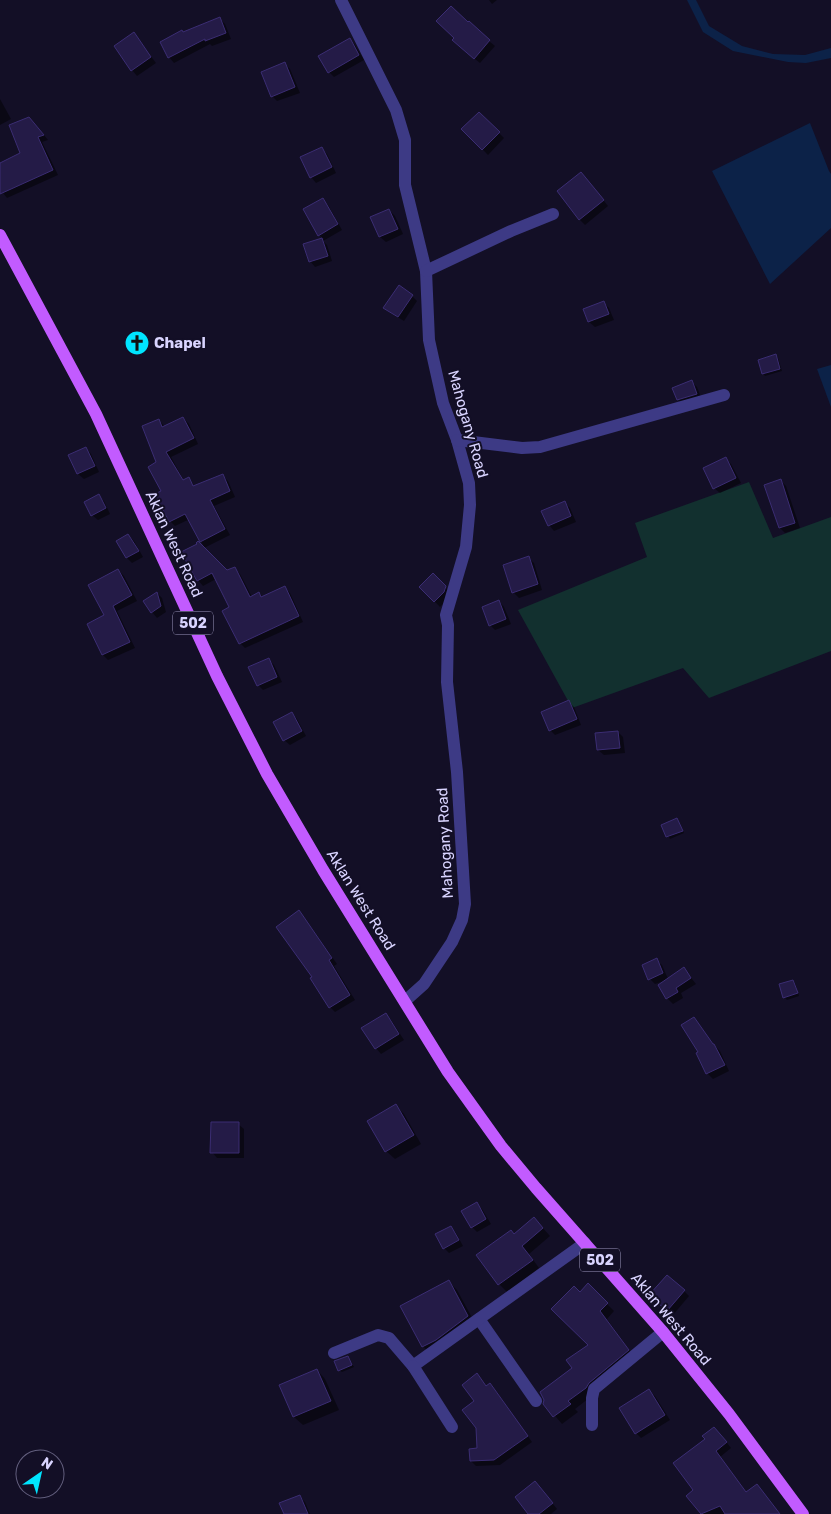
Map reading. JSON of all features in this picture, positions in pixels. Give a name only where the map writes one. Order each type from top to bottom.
[{"type":"main road","name":"Aklan West Road","points":[[0,235],[96,414],[217,676],[267,774],[323,870],[448,1072],[476,1112],[536,1188],[663,1332],[729,1414],[802,1514]]},
{"type":"street","name":"Mahogany Road","points":[[341,0],[396,110],[404,140],[405,185],[426,271],[429,340],[443,403],[457,440],[469,483],[470,505],[466,547],[446,615],[448,625],[447,682],[457,772],[465,904],[462,920],[452,942],[424,984],[405,1002]]},
{"type":"street","points":[[426,271],[553,214]]},
{"type":"street","points":[[457,440],[522,448],[540,447],[724,395]]},
{"type":"street","points":[[413,1366],[584,1243]]},
{"type":"street","points":[[479,1319],[536,1401]]},
{"type":"street","points":[[592,1425],[594,1389],[663,1332]]},
{"type":"street","points":[[334,1353],[378,1335],[389,1338],[413,1366],[452,1427]]},
{"type":"green space","points":[[749,482],[773,538],[831,517],[831,651],[709,698],[683,668],[572,708],[518,610],[647,557],[635,523]]},
{"type":"water","points":[[687,0],[696,0],[709,26],[742,46],[773,54],[805,55],[831,48],[831,58],[806,63],[788,62],[733,51],[703,32]]},
{"type":"water","points":[[810,123],[831,174],[831,228],[770,284],[712,171]]},
{"type":"water","points":[[831,365],[831,407],[817,369]]},
{"type":"building","points":[[451,6],[490,40],[474,59],[452,40],[454,38],[436,21]]},
{"type":"building","points":[[220,17],[226,33],[205,41],[205,39],[168,58],[160,42],[182,30],[183,32]]},
{"type":"building","points":[[134,32],[151,57],[131,71],[114,46]]},
{"type":"building","points":[[350,38],[359,55],[328,73],[318,56]]},
{"type":"building","points":[[285,62],[295,87],[271,97],[261,72]]},
{"type":"building","points":[[479,112],[500,132],[482,150],[461,129]]},
{"type":"building","points":[[29,117],[44,135],[38,137],[53,170],[0,194],[0,163],[20,153],[9,125]]},
{"type":"building","points":[[322,147],[332,167],[310,178],[300,157]]},
{"type":"building","points":[[581,172],[604,200],[579,220],[557,191]]},
{"type":"building","points":[[323,198],[338,224],[318,236],[303,209]]},
{"type":"building","points":[[389,209],[398,229],[379,237],[370,217]]},
{"type":"building","points":[[322,238],[328,256],[309,262],[303,244]]},
{"type":"building","points":[[399,285],[413,295],[398,317],[383,308]]},
{"type":"building","points":[[604,301],[609,314],[588,322],[583,309]]},
{"type":"building","points":[[776,354],[780,369],[762,374],[758,360]]},
{"type":"building","points":[[692,380],[697,394],[677,400],[672,388]]},
{"type":"building","points":[[183,417],[194,438],[166,452],[183,480],[189,477],[193,486],[223,474],[230,491],[210,500],[225,529],[200,542],[185,514],[169,522],[155,494],[161,491],[148,467],[156,462],[142,426],[159,419],[162,427]]},
{"type":"building","points":[[86,447],[95,466],[77,474],[68,455]]},
{"type":"building","points":[[726,457],[736,478],[713,489],[703,468]]},
{"type":"building","points":[[781,479],[795,523],[779,528],[764,485]]},
{"type":"building","points":[[99,494],[106,508],[91,516],[84,502]]},
{"type":"building","points":[[565,501],[571,516],[548,526],[541,511]]},
{"type":"building","points":[[128,534],[139,551],[126,558],[116,541]]},
{"type":"building","points":[[198,541],[227,570],[235,567],[250,597],[259,592],[261,597],[285,586],[299,616],[239,644],[222,611],[229,607],[212,573],[197,581],[181,552],[197,544]]},
{"type":"building","points":[[529,556],[538,584],[512,593],[503,565]]},
{"type":"building","points":[[118,569],[132,595],[113,606],[130,642],[102,655],[87,624],[104,615],[88,585]]},
{"type":"building","points":[[433,573],[446,586],[444,592],[434,602],[419,587]]},
{"type":"building","points":[[157,592],[161,606],[151,613],[143,601]]},
{"type":"building","points":[[499,600],[506,619],[489,626],[482,607]]},
{"type":"building","points":[[269,658],[277,677],[257,686],[248,667]]},
{"type":"building","points":[[569,700],[577,719],[549,731],[541,712]]},
{"type":"building","points":[[292,712],[302,731],[283,741],[273,722]]},
{"type":"building","points":[[618,731],[620,748],[597,750],[595,733]]},
{"type":"building","points":[[677,818],[683,831],[666,837],[661,825]]},
{"type":"building","points":[[299,910],[332,958],[329,960],[350,995],[329,1008],[310,978],[312,977],[276,927]]},
{"type":"building","points":[[657,958],[663,973],[648,980],[642,965]]},
{"type":"building","points":[[684,967],[691,978],[676,988],[678,992],[666,999],[658,985]]},
{"type":"building","points":[[793,980],[798,993],[783,998],[779,984]]},
{"type":"building","points":[[386,1013],[399,1034],[375,1049],[361,1028]]},
{"type":"building","points":[[694,1017],[714,1044],[725,1065],[706,1074],[696,1053],[698,1052],[681,1025]]},
{"type":"building","points":[[396,1104],[414,1135],[385,1152],[367,1121]]},
{"type":"building","points":[[211,1122],[239,1122],[239,1153],[210,1153]]},
{"type":"building","points":[[477,1202],[486,1219],[471,1228],[461,1211]]},
{"type":"building","points":[[534,1217],[543,1228],[522,1246],[533,1260],[498,1285],[476,1255],[511,1230],[514,1234]]},
{"type":"building","points":[[451,1226],[459,1240],[443,1249],[435,1234]]},
{"type":"building","points":[[667,1275],[685,1290],[667,1311],[649,1295]]},
{"type":"building","points":[[449,1280],[468,1316],[436,1340],[422,1347],[400,1306]]},
{"type":"building","points":[[588,1283],[608,1303],[600,1311],[629,1350],[589,1383],[586,1388],[568,1401],[571,1404],[553,1417],[543,1404],[544,1400],[540,1392],[572,1368],[566,1360],[588,1345],[551,1309],[574,1286],[580,1292]]},
{"type":"building","points":[[348,1356],[352,1365],[338,1371],[334,1361]]},
{"type":"building","points":[[317,1369],[331,1401],[293,1417],[279,1385]]},
{"type":"building","points":[[477,1373],[486,1386],[490,1383],[528,1436],[494,1460],[470,1461],[469,1449],[477,1448],[476,1428],[462,1410],[474,1401],[462,1385]]},
{"type":"building","points":[[649,1389],[665,1415],[635,1434],[619,1408]]},
{"type":"building","points":[[714,1427],[727,1442],[716,1451],[746,1492],[757,1484],[780,1514],[725,1514],[720,1506],[701,1514],[686,1496],[693,1490],[673,1463],[705,1439],[702,1436]]},
{"type":"building","points":[[535,1481],[553,1503],[539,1514],[528,1514],[515,1497]]},
{"type":"building","points":[[300,1495],[308,1514],[284,1514],[279,1503]]},
{"type":"place","name":"Chapel","points":[[137,343]]}]
